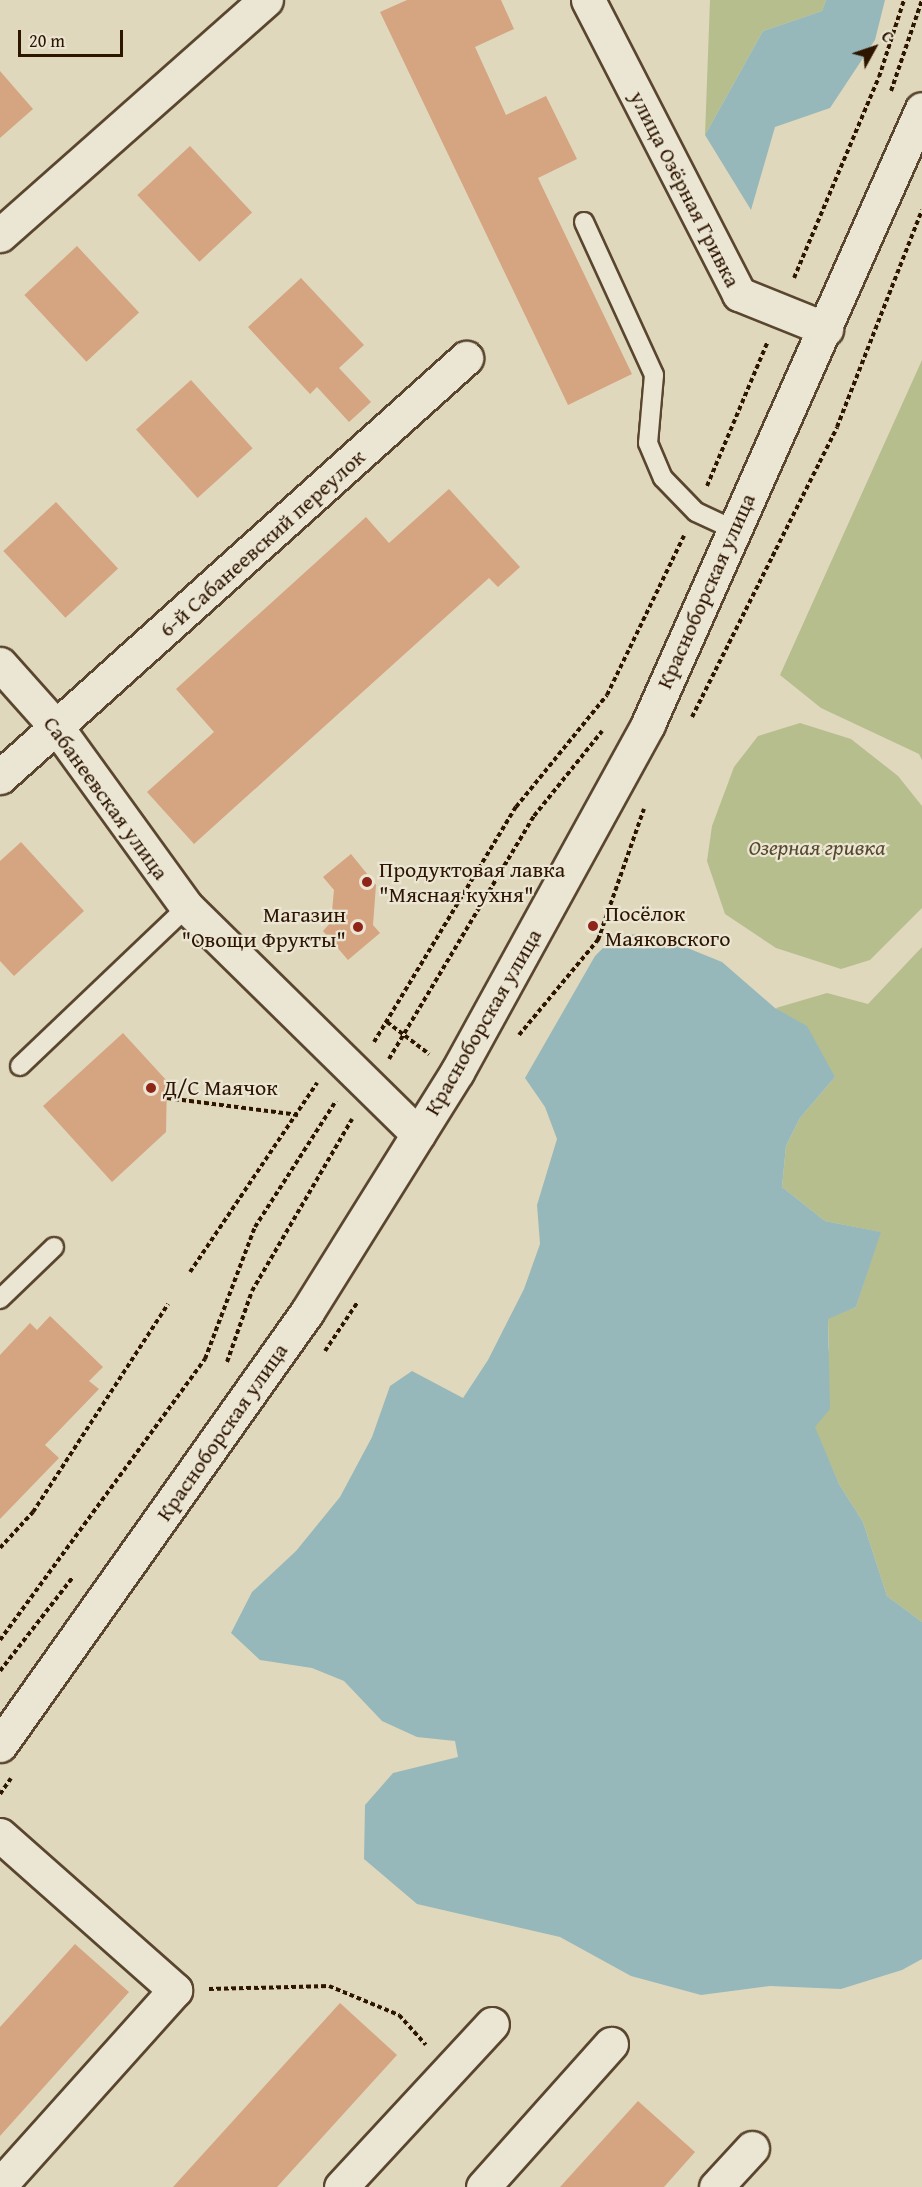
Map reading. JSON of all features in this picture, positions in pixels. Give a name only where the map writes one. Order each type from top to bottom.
[{"type":"street","points":[[0,235],[266,0]]},
{"type":"street","name":"улица Озёрная Гривка","points":[[588,0],[739,294],[780,313],[826,329]]},
{"type":"street","name":"Красноборская улица","points":[[0,1745],[307,1312],[457,1072],[648,724],[732,529],[826,329],[922,109]]},
{"type":"street","name":"6-й Сабанеевский переулок","points":[[0,777],[58,729],[466,358]]},
{"type":"street","name":"Сабанеевская улица","points":[[0,663],[58,729],[187,907],[418,1134]]},
{"type":"street","points":[[0,1835],[175,1990],[0,2185]]},
{"type":"street","points":[[341,2187],[492,2024]]},
{"type":"street","points":[[483,2187],[611,2044]]},
{"type":"street","points":[[716,2187],[752,2148]]},
{"type":"lane","points":[[584,222],[654,375],[648,443],[663,478],[696,512],[732,529]]},
{"type":"lane","points":[[20,1066],[187,907]]},
{"type":"lane","points":[[0,1299],[54,1247]]},
{"type":"path","points":[[0,1640],[205,1359],[255,1227],[516,807],[607,695],[696,512],[879,76],[904,0]]},
{"type":"path","points":[[888,98],[922,0]]},
{"type":"path","points":[[223,1375],[252,1291],[353,1072],[534,816],[609,722]]},
{"type":"path","points":[[190,1272],[298,1116],[353,1072]]},
{"type":"path","points":[[167,1098],[298,1116]]},
{"type":"path","points":[[0,1548],[33,1512],[168,1304]]},
{"type":"path","points":[[0,1671],[77,1572]]},
{"type":"path","points":[[175,1990],[329,1986],[399,2015],[429,2048]]},
{"type":"green space","points":[[710,0],[826,0],[822,11],[763,31],[705,135]]},
{"type":"green space","points":[[922,360],[922,760],[919,754],[821,708],[780,675]]},
{"type":"green space","name":"Озерная гривка","points":[[800,723],[851,739],[898,776],[922,806],[922,908],[870,960],[841,969],[776,948],[725,914],[707,861],[712,826],[734,767],[758,736]]},
{"type":"green space","points":[[922,947],[922,1622],[887,1596],[863,1522],[839,1484],[814,1427],[829,1348],[828,1318],[856,1307],[880,1232],[825,1221],[782,1187],[786,1146],[800,1118],[835,1077],[776,1008],[827,993],[868,1004]]},
{"type":"water","points":[[826,0],[885,0],[875,40],[830,108],[775,127],[751,210],[705,135],[763,31],[822,11]]},
{"type":"water","points":[[653,934],[722,962],[775,1008],[807,1026],[835,1077],[800,1118],[786,1146],[782,1187],[825,1221],[881,1232],[856,1307],[828,1319],[830,1409],[815,1427],[839,1484],[863,1522],[887,1596],[922,1622],[922,1959],[902,1970],[841,1989],[770,1986],[701,1995],[631,1976],[560,1937],[417,1904],[364,1859],[365,1805],[393,1773],[458,1757],[455,1741],[417,1737],[382,1721],[344,1681],[312,1668],[260,1660],[231,1633],[252,1592],[296,1551],[340,1497],[372,1437],[390,1386],[412,1371],[463,1398],[488,1360],[524,1289],[540,1244],[537,1205],[557,1139],[545,1107],[525,1078],[595,956],[616,935]]},
{"type":"building","points":[[407,0],[501,0],[514,29],[475,47],[506,115],[546,96],[577,159],[538,178],[632,374],[568,405],[380,12]]},
{"type":"building","points":[[0,71],[33,109],[0,138]]},
{"type":"building","points":[[190,146],[252,213],[199,262],[137,195]]},
{"type":"building","points":[[77,246],[139,313],[86,362],[24,295]]},
{"type":"building","points":[[301,278],[364,345],[339,368],[371,402],[349,422],[317,387],[310,394],[248,327]]},
{"type":"building","points":[[191,380],[253,448],[198,498],[136,430]]},
{"type":"building","points":[[449,489],[520,567],[498,587],[489,578],[194,844],[147,792],[214,732],[176,689],[366,517],[389,543]]},
{"type":"building","points":[[56,502],[118,569],[65,618],[3,551]]},
{"type":"building","points":[[21,842],[84,911],[14,976],[0,961],[0,861]]},
{"type":"building","points":[[351,854],[376,885],[373,925],[380,933],[348,960],[323,931],[331,922],[334,890],[323,877]]},
{"type":"building","points":[[123,1033],[167,1081],[166,1132],[112,1182],[43,1106]]},
{"type":"building","points":[[50,1316],[103,1367],[89,1381],[99,1389],[45,1445],[59,1458],[0,1519],[0,1355],[30,1323],[37,1330]]},
{"type":"building","points":[[75,1944],[129,1992],[0,2136],[0,2027]]},
{"type":"building","points":[[340,2003],[397,2055],[277,2187],[173,2187]]},
{"type":"building","points":[[638,2101],[695,2152],[664,2187],[560,2187]]},
{"type":"place","name":"Продуктовая лавка \"Мясная кухня\"","points":[[367,882]]},
{"type":"place","name":"Посёлок Маяковского","points":[[593,926]]},
{"type":"place","name":"Магазин \"Овощи Фрукты\"","points":[[358,927]]},
{"type":"place","name":"Д/С Маячок","points":[[151,1088]]}]
